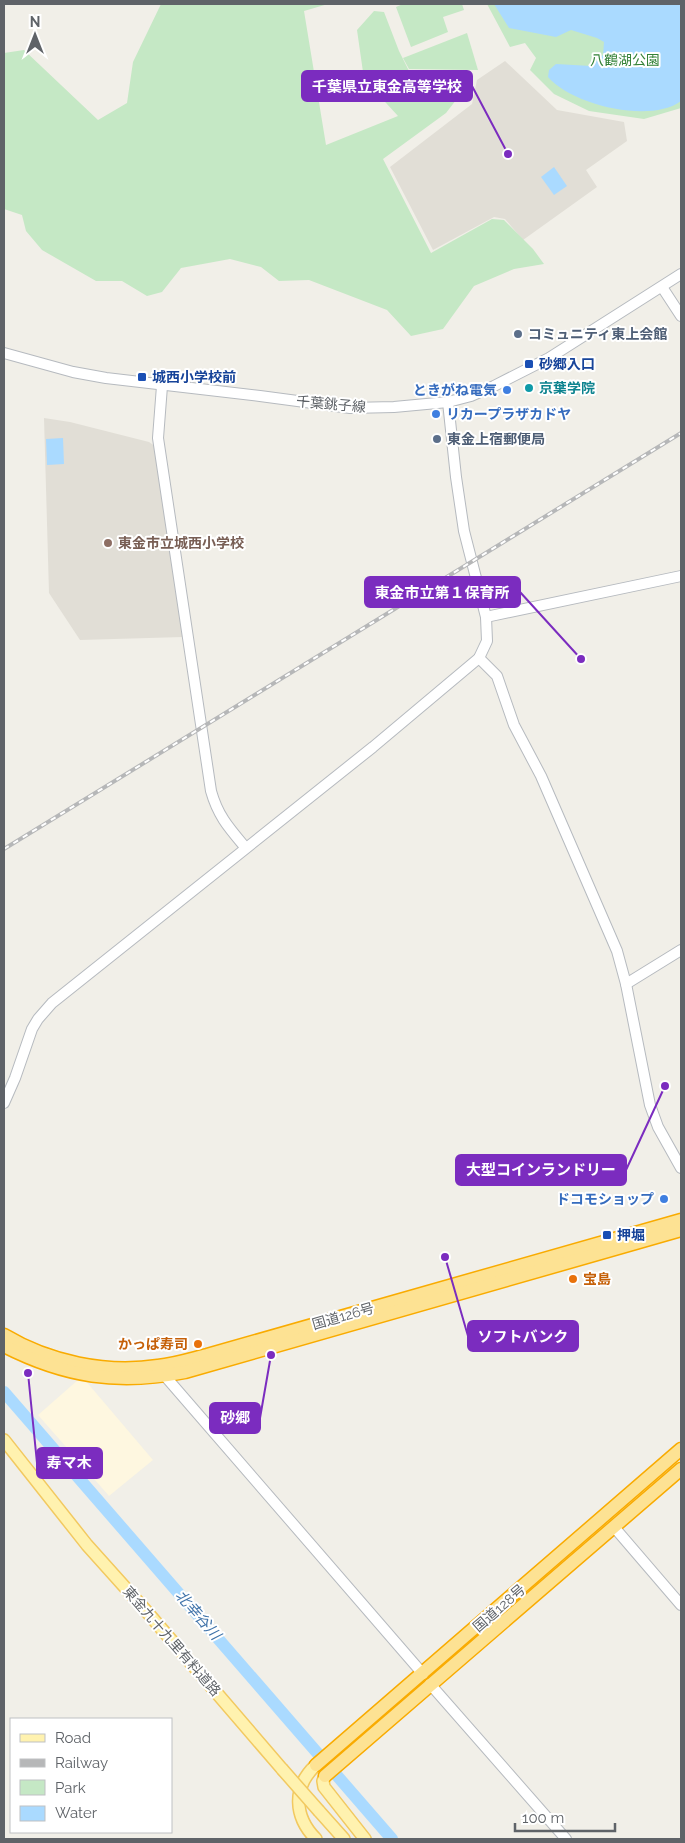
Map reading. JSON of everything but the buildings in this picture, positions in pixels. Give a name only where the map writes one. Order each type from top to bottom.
[{"type":"highway","name":"国道126号","points":[[4,1335],[39,1352],[67,1361],[102,1367],[157,1366],[207,1355],[681,1220]]},
{"type":"highway","name":"国道126号","points":[[4,1346],[35,1360],[89,1376],[130,1378],[165,1376],[203,1367],[681,1230]]},
{"type":"highway","name":"国道128号","points":[[427,1679],[514,1595],[681,1449]]},
{"type":"highway","name":"国道128号","points":[[316,1765],[337,1756],[427,1679],[522,1605],[681,1469]]},
{"type":"highway","points":[[605,1516],[614,1527]]},
{"type":"highway","points":[[514,1595],[522,1605]]},
{"type":"highway","name":"国道128号","points":[[325,1776],[337,1756]]},
{"type":"main road","name":"東金九十九里有料道路","points":[[4,1440],[87,1546],[148,1613],[344,1839]]},
{"type":"main road","points":[[316,1765],[300,1789],[298,1804],[303,1823],[316,1839]]},
{"type":"main road","points":[[325,1776],[323,1781],[324,1788],[365,1839]]},
{"type":"street","name":"千葉銚子線","points":[[4,353],[73,372],[162,386],[350,408],[394,407],[448,402],[486,390],[549,358],[681,274]]},
{"type":"street","points":[[662,287],[681,316]]},
{"type":"street","points":[[162,386],[158,438],[211,791],[215,806],[222,820],[245,847]]},
{"type":"street","points":[[4,1103],[32,1029],[52,1003],[368,750],[479,658],[487,641],[486,617],[464,531],[448,402]]},
{"type":"street","points":[[486,617],[681,576]]},
{"type":"street","points":[[479,658],[497,676],[514,725],[541,776],[617,951],[626,984],[650,1105],[658,1127],[681,1168]]},
{"type":"street","points":[[626,984],[681,950]]},
{"type":"street","points":[[165,1376],[566,1839]]},
{"type":"street","points":[[614,1527],[681,1605]]},
{"type":"shaded area","points":[[505,61],[557,110],[624,122],[627,141],[586,170],[597,187],[523,240],[505,219],[494,217],[433,250],[390,167],[472,104],[477,80]]},
{"type":"shaded area","name":"東金市立城西小学校","points":[[44,418],[70,422],[149,442],[156,447],[183,637],[80,640],[49,593]]},
{"type":"shaded area","points":[[79,1379],[85,1380],[153,1460],[109,1496],[38,1415]]},
{"type":"green space","points":[[161,4],[328,4],[304,11],[326,145],[398,116],[364,79],[357,30],[374,11],[384,12],[409,71],[471,71],[470,82],[446,113],[383,159],[431,253],[492,219],[504,220],[533,249],[544,264],[514,269],[474,286],[443,329],[411,336],[387,310],[309,280],[279,281],[261,267],[230,259],[181,268],[162,292],[147,296],[122,281],[96,281],[42,250],[26,231],[22,215],[4,209],[4,53],[24,50],[98,120],[127,103],[133,62]]},
{"type":"green space","points":[[403,4],[462,4],[464,10],[443,17],[448,32],[411,47],[396,7]]},
{"type":"green space","name":"八鶴湖公園","points":[[487,4],[681,4],[681,108],[644,119],[589,111],[554,94],[530,70],[536,58],[525,43],[510,47]]},
{"type":"green space","points":[[467,33],[478,70],[409,69],[403,58]]},
{"type":"water","name":"八鶴湖公園","points":[[494,4],[681,4],[681,101],[667,108],[651,111],[632,111],[592,103],[575,96],[559,87],[548,77],[549,70],[556,64],[591,66],[603,55],[604,42],[571,30],[556,37],[509,28]]},
{"type":"water","points":[[554,167],[567,186],[554,195],[541,177]]},
{"type":"water","points":[[63,438],[64,464],[47,465],[46,439]]},
{"type":"waterway","name":"北幸谷川","points":[[4,1392],[392,1839]]},
{"type":"railway","points":[[4,849],[681,433]]},
{"type":"place","name":"千葉県立東金高等学校","points":[[508,154]]},
{"type":"place","name":"コミュニティ東上会館","points":[[518,334]]},
{"type":"place","name":"砂郷入口","points":[[529,364]]},
{"type":"place","name":"城西小学校前","points":[[142,377]]},
{"type":"place","name":"京葉学院","points":[[529,388]]},
{"type":"place","name":"ときがね電気","points":[[507,390]]},
{"type":"place","name":"リカープラザカドヤ","points":[[436,414]]},
{"type":"place","name":"東金上宿郵便局","points":[[437,439]]},
{"type":"place","name":"東金市立城西小学校","points":[[108,543]]},
{"type":"place","name":"東金市立第１保育所","points":[[581,659]]},
{"type":"place","name":"大型コインランドリー","points":[[665,1086]]},
{"type":"place","name":"ドコモショップ","points":[[664,1199]]},
{"type":"place","name":"押堀","points":[[607,1235]]},
{"type":"place","name":"ソフトバンク","points":[[445,1257]]},
{"type":"place","name":"宝島","points":[[573,1279]]},
{"type":"place","name":"かっぱ寿司","points":[[198,1344]]},
{"type":"place","name":"砂郷","points":[[271,1355]]},
{"type":"place","name":"寿マ木","points":[[28,1373]]}]
